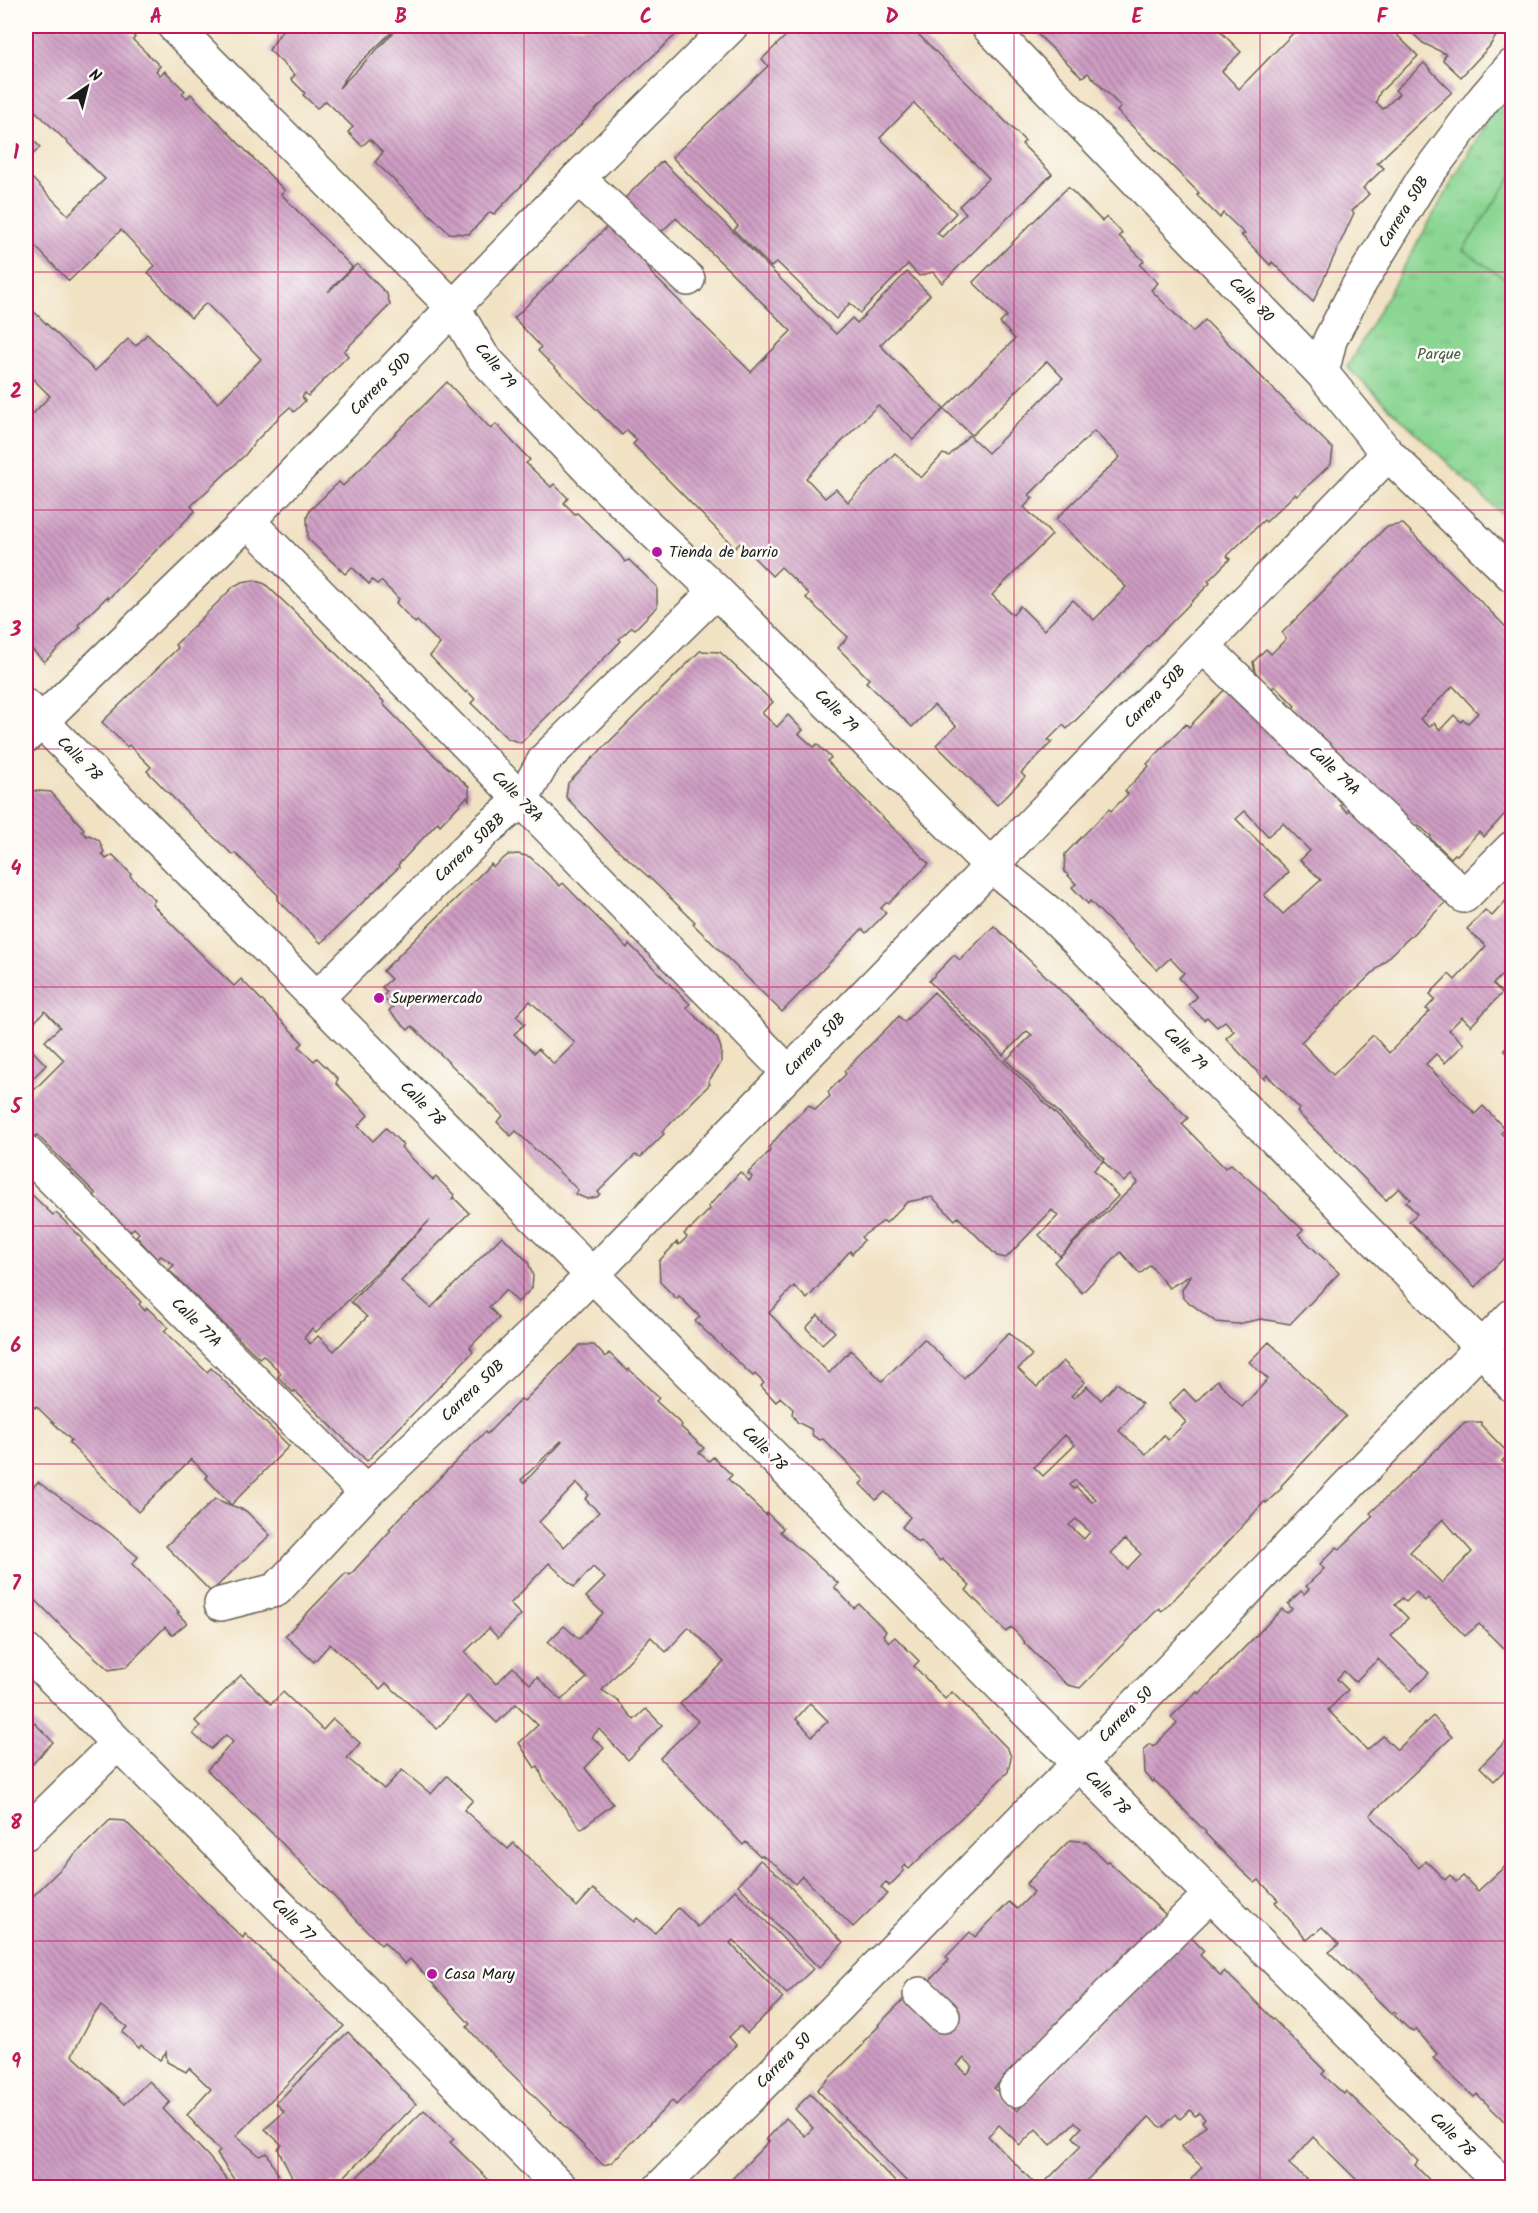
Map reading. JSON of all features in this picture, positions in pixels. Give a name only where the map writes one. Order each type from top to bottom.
[{"type":"street","name":"Calle 79","points":[[174,26],[454,308],[482,356],[595,476],[716,591],[991,866],[1053,916],[1481,1346],[1512,1385]]},
{"type":"street","name":"Carrera 50D","points":[[31,721],[248,521],[578,178],[731,26]]},
{"type":"street","name":"Calle 80","points":[[988,26],[1322,373],[1388,454],[1512,575]]},
{"type":"street","name":"Carrera 50B","points":[[1322,373],[1330,340],[1340,319],[1422,181],[1483,100],[1512,66]]},
{"type":"street","points":[[578,178],[688,279]]},
{"type":"street","name":"Carrera 50B","points":[[221,1604],[276,1590],[366,1493],[553,1315],[1204,647],[1388,454]]},
{"type":"street","name":"Calle 78A","points":[[248,521],[788,1072]]},
{"type":"street","name":"Carrera 50BB","points":[[318,998],[487,829],[521,801],[544,759],[716,591]]},
{"type":"street","name":"Calle 79A","points":[[1204,647],[1464,896],[1512,848]]},
{"type":"street","name":"Calle 78","points":[[31,721],[318,998],[591,1276],[1210,1895],[1506,2187]]},
{"type":"street","name":"Calle 77A","points":[[26,1152],[366,1493]]},
{"type":"street","name":"Carrera 50","points":[[660,2187],[1079,1764],[1512,1316]]},
{"type":"street","name":"Calle 77","points":[[26,1652],[561,2187]]},
{"type":"street","points":[[26,1833],[117,1744]]},
{"type":"street","points":[[1015,2090],[1210,1895]]},
{"type":"street","points":[[920,1994],[943,2016]]},
{"type":"green space","name":"Parque","points":[[1512,98],[1512,524],[1347,367],[1494,108]]},
{"type":"green space","points":[[1512,176],[1512,283],[1463,250]]},
{"type":"building","points":[[26,26],[123,26],[135,37],[133,40],[160,66],[156,71],[160,75],[165,71],[185,91],[182,93],[187,98],[191,94],[285,191],[281,194],[352,267],[328,292],[357,264],[387,294],[390,305],[344,351],[348,356],[308,396],[305,393],[302,397],[305,401],[294,412],[290,407],[281,415],[245,455],[191,506],[195,511],[108,599],[107,597],[78,625],[81,627],[44,662],[26,643],[26,421],[50,396],[26,372],[26,304],[95,371],[128,339],[136,346],[147,334],[218,403],[261,359],[206,303],[191,318],[148,273],[155,266],[121,230],[69,281],[26,237],[26,172],[68,215],[105,179],[26,102]]},
{"type":"building","points":[[285,26],[398,26],[350,72],[339,88],[400,26],[685,26],[595,110],[494,214],[490,212],[469,234],[449,233],[375,162],[383,152],[370,139],[362,146],[348,132],[353,127],[326,101],[317,108],[303,95],[305,93],[291,79],[295,75],[269,50]]},
{"type":"building","points":[[796,26],[910,26],[1025,141],[1022,144],[1052,174],[942,283],[933,272],[919,276],[908,264],[860,313],[850,303],[836,319],[777,262],[771,267],[734,230],[738,226],[672,157],[768,66],[762,59]],"holes":[[[914,103],[989,178],[959,206],[966,213],[942,237],[937,233],[956,213],[880,138]]]},
{"type":"building","points":[[1029,26],[1215,26],[1241,52],[1222,71],[1239,89],[1300,26],[1388,26],[1418,56],[1380,92],[1376,102],[1383,109],[1399,94],[1395,90],[1424,63],[1452,92],[1377,163],[1384,168],[1363,188],[1369,194],[1352,211],[1354,213],[1313,302],[1272,262],[1270,265],[1241,235],[1245,234],[1223,213],[1220,218],[1197,195],[1199,193],[1117,111],[1121,107],[1088,73],[1082,77]]},
{"type":"building","points":[[1405,26],[1506,26],[1504,29],[1501,28],[1489,47],[1461,77],[1443,60],[1446,54],[1423,43]]},
{"type":"building","points":[[26,133],[40,147],[26,162]]},
{"type":"building","points":[[662,161],[836,334],[852,318],[857,323],[907,272],[930,295],[880,345],[944,409],[1015,339],[1000,323],[1007,316],[973,282],[1068,187],[1102,221],[1107,217],[1122,233],[1119,236],[1144,261],[1140,265],[1158,283],[1151,290],[1193,332],[1205,320],[1333,449],[1331,464],[1266,522],[1264,520],[1227,556],[1230,559],[1208,581],[1210,583],[1067,729],[1063,725],[1048,740],[1052,742],[1021,773],[1025,777],[997,805],[936,745],[956,726],[934,705],[912,727],[866,682],[869,679],[838,648],[848,637],[806,598],[809,594],[781,567],[772,576],[740,543],[735,548],[633,444],[637,440],[627,430],[622,435],[538,351],[541,347],[514,318],[612,222],[636,247],[652,274],[751,372],[791,331],[676,218],[657,236],[622,201]],"holes":[[[1047,361],[1063,378],[988,453],[969,435],[949,456],[943,454],[921,478],[895,453],[848,502],[836,489],[825,498],[806,478],[878,405],[913,440],[944,409],[972,435]],[[1094,431],[1120,457],[1056,519],[1126,587],[1094,620],[1073,600],[1044,630],[1020,606],[1013,615],[992,595],[1052,535],[1024,507],[1033,498],[1029,495]]]},
{"type":"building","points":[[447,382],[491,429],[496,424],[530,460],[526,463],[551,487],[554,484],[568,498],[564,503],[575,514],[577,513],[625,562],[629,560],[657,587],[657,607],[635,629],[632,627],[619,639],[621,641],[521,743],[507,738],[471,703],[475,699],[467,691],[466,693],[430,656],[440,644],[396,603],[399,599],[381,581],[377,584],[372,580],[369,584],[352,567],[345,574],[308,539],[307,517],[310,510],[339,482],[343,486]]},
{"type":"building","points":[[1403,524],[1512,633],[1512,806],[1484,837],[1479,832],[1457,855],[1451,858],[1430,838],[1431,836],[1418,825],[1416,827],[1291,709],[1295,706],[1275,686],[1271,689],[1255,672],[1253,662],[1266,649],[1271,654],[1286,639],[1282,633],[1386,527]],"holes":[[[1453,686],[1478,713],[1468,723],[1463,719],[1461,722],[1454,715],[1440,730],[1434,723],[1429,727],[1420,719]]]},
{"type":"building","points":[[254,580],[265,584],[300,617],[425,747],[469,787],[469,800],[467,797],[440,825],[438,822],[398,865],[399,867],[321,943],[278,900],[278,895],[235,853],[233,855],[189,814],[147,771],[151,767],[102,722],[178,648],[175,645],[234,586]]},
{"type":"building","points":[[700,651],[720,652],[773,702],[762,713],[777,727],[788,715],[803,730],[799,734],[814,747],[817,744],[831,758],[827,761],[929,864],[881,908],[886,913],[866,933],[862,929],[782,1012],[693,924],[695,922],[607,840],[566,797],[568,783]]},
{"type":"building","points":[[1226,688],[1324,783],[1328,790],[1331,788],[1345,801],[1340,805],[1347,812],[1352,808],[1446,902],[1301,1042],[1333,1075],[1373,1035],[1389,1053],[1430,1011],[1426,1009],[1435,999],[1430,994],[1449,974],[1455,980],[1486,946],[1467,929],[1485,910],[1492,916],[1512,894],[1512,971],[1509,968],[1493,984],[1502,993],[1471,1026],[1462,1017],[1449,1030],[1464,1044],[1445,1063],[1436,1054],[1426,1064],[1475,1114],[1483,1106],[1505,1129],[1501,1133],[1512,1145],[1512,1250],[1475,1287],[1409,1221],[1417,1214],[1406,1202],[1410,1199],[1399,1188],[1386,1200],[1297,1112],[1300,1109],[1267,1075],[1264,1079],[1226,1038],[1234,1031],[1225,1021],[1217,1027],[1207,1017],[1204,1020],[1189,1005],[1197,997],[1179,978],[1184,973],[1170,958],[1157,970],[1090,901],[1088,904],[1072,887],[1076,884],[1064,871],[1065,854],[1109,809],[1111,811],[1128,794],[1125,791],[1149,766],[1147,764],[1186,724],[1189,727]],"holes":[[[1245,811],[1268,836],[1283,823],[1310,851],[1300,860],[1321,880],[1283,914],[1264,895],[1289,872],[1236,819]]]},
{"type":"building","points":[[26,790],[51,792],[84,829],[81,831],[99,840],[104,852],[102,854],[106,859],[113,855],[131,874],[130,876],[155,900],[152,904],[210,963],[234,986],[241,979],[303,1043],[299,1047],[314,1061],[317,1058],[338,1079],[336,1083],[368,1115],[358,1126],[373,1141],[386,1128],[433,1180],[436,1177],[454,1195],[452,1199],[454,1198],[469,1213],[401,1281],[431,1308],[502,1236],[528,1262],[533,1276],[532,1288],[518,1302],[506,1290],[489,1307],[499,1318],[470,1347],[473,1352],[367,1461],[278,1377],[281,1373],[263,1355],[259,1358],[169,1270],[174,1265],[161,1256],[157,1259],[136,1236],[139,1233],[134,1228],[128,1233],[92,1197],[96,1194],[37,1135],[35,1137],[26,1128],[26,1098],[64,1060],[45,1041],[60,1027],[45,1011],[26,1031],[26,992],[33,990],[27,985],[26,987]],"holes":[[[430,1220],[351,1302],[367,1317],[334,1351],[318,1336],[310,1344],[304,1338],[312,1328],[316,1332]]]},
{"type":"building","points":[[518,854],[530,857],[560,886],[563,883],[627,948],[629,944],[690,1004],[686,1007],[717,1038],[721,1048],[721,1063],[708,1082],[710,1084],[662,1132],[664,1134],[641,1157],[635,1155],[598,1192],[600,1194],[597,1197],[587,1199],[575,1194],[578,1190],[516,1131],[511,1136],[497,1122],[503,1116],[412,1026],[408,1030],[389,1011],[393,1007],[382,997],[387,992],[382,987],[391,979],[383,971],[491,864],[493,867],[508,855]],"holes":[[[530,1001],[575,1043],[554,1064],[538,1049],[534,1053],[514,1034],[525,1024],[516,1016]]]},
{"type":"building","points":[[994,926],[1123,1051],[1188,1118],[1182,1124],[1225,1168],[1231,1164],[1274,1202],[1303,1230],[1298,1234],[1339,1273],[1290,1324],[1261,1319],[1237,1324],[1216,1322],[1183,1298],[1182,1290],[1191,1275],[1169,1288],[1150,1265],[1140,1274],[1121,1252],[1082,1293],[1054,1262],[1138,1182],[1131,1175],[1124,1182],[1103,1161],[1105,1159],[1006,1060],[1032,1035],[1027,1031],[1003,1055],[929,981],[954,955],[960,960]]},
{"type":"building","points":[[934,992],[1103,1161],[1094,1170],[1118,1196],[1060,1256],[1039,1235],[1058,1216],[1052,1210],[1006,1258],[997,1256],[958,1217],[955,1220],[932,1197],[907,1202],[886,1223],[884,1221],[861,1237],[864,1240],[852,1254],[850,1251],[807,1299],[794,1286],[769,1313],[829,1373],[851,1350],[882,1381],[924,1339],[964,1378],[1009,1333],[1032,1355],[1018,1369],[1037,1387],[1063,1361],[1085,1382],[1071,1396],[1074,1398],[1087,1386],[1101,1400],[1117,1383],[1142,1404],[1119,1431],[1146,1454],[1164,1435],[1168,1440],[1186,1422],[1169,1404],[1184,1389],[1196,1402],[1217,1380],[1242,1407],[1268,1379],[1249,1362],[1269,1342],[1346,1416],[1281,1486],[1282,1488],[1266,1503],[1265,1501],[1199,1574],[1162,1611],[1159,1608],[1080,1688],[1068,1685],[1062,1680],[1011,1627],[1006,1632],[966,1590],[970,1586],[942,1559],[940,1561],[921,1541],[918,1543],[902,1527],[910,1517],[885,1492],[876,1500],[860,1484],[864,1480],[823,1439],[820,1440],[813,1436],[811,1429],[797,1422],[792,1414],[793,1409],[780,1397],[776,1402],[761,1386],[764,1383],[755,1374],[753,1376],[695,1321],[700,1317],[679,1296],[677,1299],[660,1282],[659,1261],[677,1242],[679,1245],[687,1237],[684,1234],[710,1209],[708,1207],[740,1172],[749,1181],[752,1177],[748,1173],[770,1151],[769,1147],[788,1125],[809,1105],[815,1110],[830,1096],[828,1092],[846,1074],[844,1071],[899,1016],[904,1022]],"holes":[[[1065,1435],[1075,1445],[1043,1476],[1034,1467]],[[1075,1480],[1096,1499],[1092,1502],[1076,1487],[1074,1489],[1070,1485]],[[1076,1519],[1090,1532],[1084,1539],[1069,1525]],[[1125,1539],[1141,1554],[1127,1569],[1111,1553]]]},
{"type":"building","points":[[1512,1041],[1512,1058],[1504,1050]]},
{"type":"building","points":[[26,1044],[46,1065],[26,1085]]},
{"type":"building","points":[[26,1189],[83,1239],[81,1241],[141,1302],[139,1304],[145,1311],[147,1308],[168,1327],[164,1331],[171,1338],[207,1372],[211,1368],[289,1446],[231,1505],[191,1459],[138,1512],[69,1443],[71,1440],[26,1399]]},
{"type":"building","points":[[818,1315],[835,1332],[822,1344],[806,1328]]},
{"type":"building","points":[[580,1345],[594,1345],[605,1357],[609,1353],[659,1398],[656,1401],[704,1448],[699,1453],[709,1461],[713,1457],[732,1475],[728,1479],[783,1528],[780,1532],[838,1583],[834,1587],[854,1608],[859,1604],[886,1631],[883,1635],[889,1642],[895,1637],[919,1661],[914,1666],[945,1699],[952,1692],[1008,1749],[1011,1757],[1008,1772],[909,1869],[905,1865],[902,1868],[904,1871],[889,1886],[886,1882],[881,1887],[887,1894],[853,1927],[802,1876],[795,1884],[776,1865],[760,1856],[746,1842],[743,1845],[660,1758],[698,1721],[680,1704],[724,1662],[689,1627],[666,1652],[651,1637],[602,1690],[617,1700],[634,1720],[646,1709],[662,1725],[628,1760],[599,1729],[592,1737],[604,1748],[585,1768],[613,1804],[581,1829],[543,1779],[538,1766],[535,1768],[519,1743],[538,1725],[516,1704],[497,1723],[468,1695],[437,1729],[386,1683],[380,1689],[330,1644],[314,1662],[285,1636],[346,1573],[350,1575],[391,1530],[389,1529],[485,1432],[487,1434],[521,1399],[524,1401]],"holes":[[[561,1441],[562,1442],[524,1483],[521,1480]],[[577,1483],[589,1495],[585,1499],[599,1512],[564,1547],[539,1522]],[[549,1563],[574,1587],[593,1567],[605,1578],[586,1597],[603,1613],[579,1639],[564,1626],[548,1642],[587,1678],[561,1700],[537,1677],[530,1684],[513,1667],[496,1684],[465,1652],[489,1628],[498,1638],[521,1615],[510,1604]],[[810,1703],[828,1721],[812,1736],[796,1719]]]},
{"type":"building","points":[[1465,1422],[1481,1422],[1481,1425],[1509,1454],[1502,1461],[1512,1470],[1512,1657],[1479,1624],[1465,1636],[1428,1598],[1425,1601],[1416,1592],[1406,1602],[1402,1598],[1395,1605],[1408,1618],[1391,1636],[1429,1673],[1411,1691],[1378,1659],[1355,1682],[1344,1671],[1337,1679],[1348,1690],[1328,1710],[1367,1750],[1383,1736],[1397,1750],[1433,1716],[1452,1737],[1370,1815],[1419,1868],[1426,1861],[1445,1880],[1450,1875],[1456,1882],[1463,1876],[1478,1891],[1512,1860],[1512,2135],[1507,2130],[1510,2127],[1477,2094],[1474,2097],[1433,2058],[1437,2054],[1416,2029],[1410,2030],[1394,2015],[1397,2013],[1394,2011],[1392,2014],[1329,1952],[1339,1944],[1322,1927],[1307,1940],[1275,1902],[1278,1900],[1259,1880],[1255,1883],[1242,1871],[1206,1832],[1145,1773],[1144,1750],[1150,1744],[1153,1747],[1177,1723],[1171,1717],[1197,1692],[1199,1694],[1282,1609],[1287,1613],[1292,1609],[1288,1604],[1301,1591],[1304,1594],[1309,1589],[1306,1586],[1324,1569],[1320,1564],[1337,1547],[1340,1549],[1373,1516],[1370,1513]],"holes":[[[1443,1519],[1472,1552],[1442,1583],[1410,1552]]]},
{"type":"building","points":[[38,1482],[110,1533],[138,1557],[132,1564],[187,1623],[172,1635],[165,1627],[126,1667],[109,1670],[66,1631],[26,1590],[26,1494]]},
{"type":"building","points":[[215,1499],[246,1511],[270,1535],[211,1592],[166,1546]]},
{"type":"building","points":[[241,1675],[271,1704],[283,1692],[323,1730],[333,1719],[360,1743],[347,1758],[384,1789],[402,1770],[431,1794],[447,1776],[473,1800],[464,1810],[508,1849],[514,1843],[577,1907],[593,1889],[634,1922],[637,1918],[655,1933],[678,1908],[698,1927],[735,1890],[813,1969],[787,1994],[733,1940],[730,1943],[783,1998],[747,2033],[740,2026],[729,2037],[736,2045],[676,2105],[672,2101],[611,2163],[603,2165],[481,2043],[467,2027],[470,2024],[410,1959],[405,1964],[384,1942],[381,1945],[207,1770],[233,1742],[226,1735],[211,1749],[193,1734],[200,1726],[195,1721]]},
{"type":"building","points":[[26,1714],[53,1742],[26,1771]]},
{"type":"building","points":[[1512,1735],[1512,1763],[1494,1781],[1480,1767]]},
{"type":"building","points":[[110,1820],[125,1821],[243,1938],[245,1934],[344,2026],[236,2136],[260,2156],[267,2153],[284,2187],[239,2187],[217,2154],[220,2151],[187,2115],[211,2089],[189,2068],[186,2072],[167,2062],[166,2052],[160,2060],[141,2045],[139,2048],[122,2032],[127,2027],[101,2006],[92,2017],[72,2055],[125,2104],[149,2081],[170,2102],[163,2109],[209,2157],[233,2187],[26,2187],[26,1903]]},
{"type":"building","points":[[1070,1840],[1086,1842],[1166,1915],[994,2088],[1017,2111],[1189,1935],[1204,1951],[1200,1955],[1221,1976],[1224,1971],[1240,1986],[1325,2071],[1322,2074],[1344,2094],[1346,2091],[1418,2161],[1415,2165],[1436,2187],[1364,2187],[1313,2137],[1289,2164],[1315,2187],[1198,2187],[1191,2179],[1202,2167],[1181,2147],[1206,2126],[1202,2122],[1205,2119],[1199,2113],[1195,2116],[1190,2110],[1180,2119],[1176,2114],[1162,2128],[1149,2117],[1085,2182],[1090,2187],[1040,2187],[1081,2146],[1073,2137],[1082,2127],[1075,2122],[1051,2145],[1036,2129],[1020,2145],[999,2125],[988,2136],[1038,2187],[968,2187],[966,2185],[963,2187],[912,2187],[817,2090],[864,2044],[863,2042],[878,2025],[905,1998],[937,2031],[959,2009],[930,1980],[949,1960],[946,1957],[970,1932],[975,1937],[1009,1902],[1017,1909],[1034,1892],[1026,1884]],"holes":[[[964,2058],[973,2067],[967,2074],[957,2065]]]},
{"type":"building","points":[[760,1860],[783,1879],[843,1943],[819,1968],[738,1885]]},
{"type":"building","points":[[348,2032],[416,2104],[336,2185],[332,2183],[328,2187],[295,2187],[278,2149],[282,2145],[265,2129],[284,2112],[276,2103]]},
{"type":"building","points":[[810,2094],[900,2187],[724,2187],[769,2141],[766,2140],[786,2118],[805,2136],[813,2128],[795,2109]]},
{"type":"building","points":[[424,2110],[454,2139],[450,2142],[496,2187],[347,2187]]},
{"type":"place","name":"Tienda de barrio","points":[[657,552]]},
{"type":"place","name":"Supermercado","points":[[379,998]]},
{"type":"place","name":"Casa Mary","points":[[432,1974]]}]
